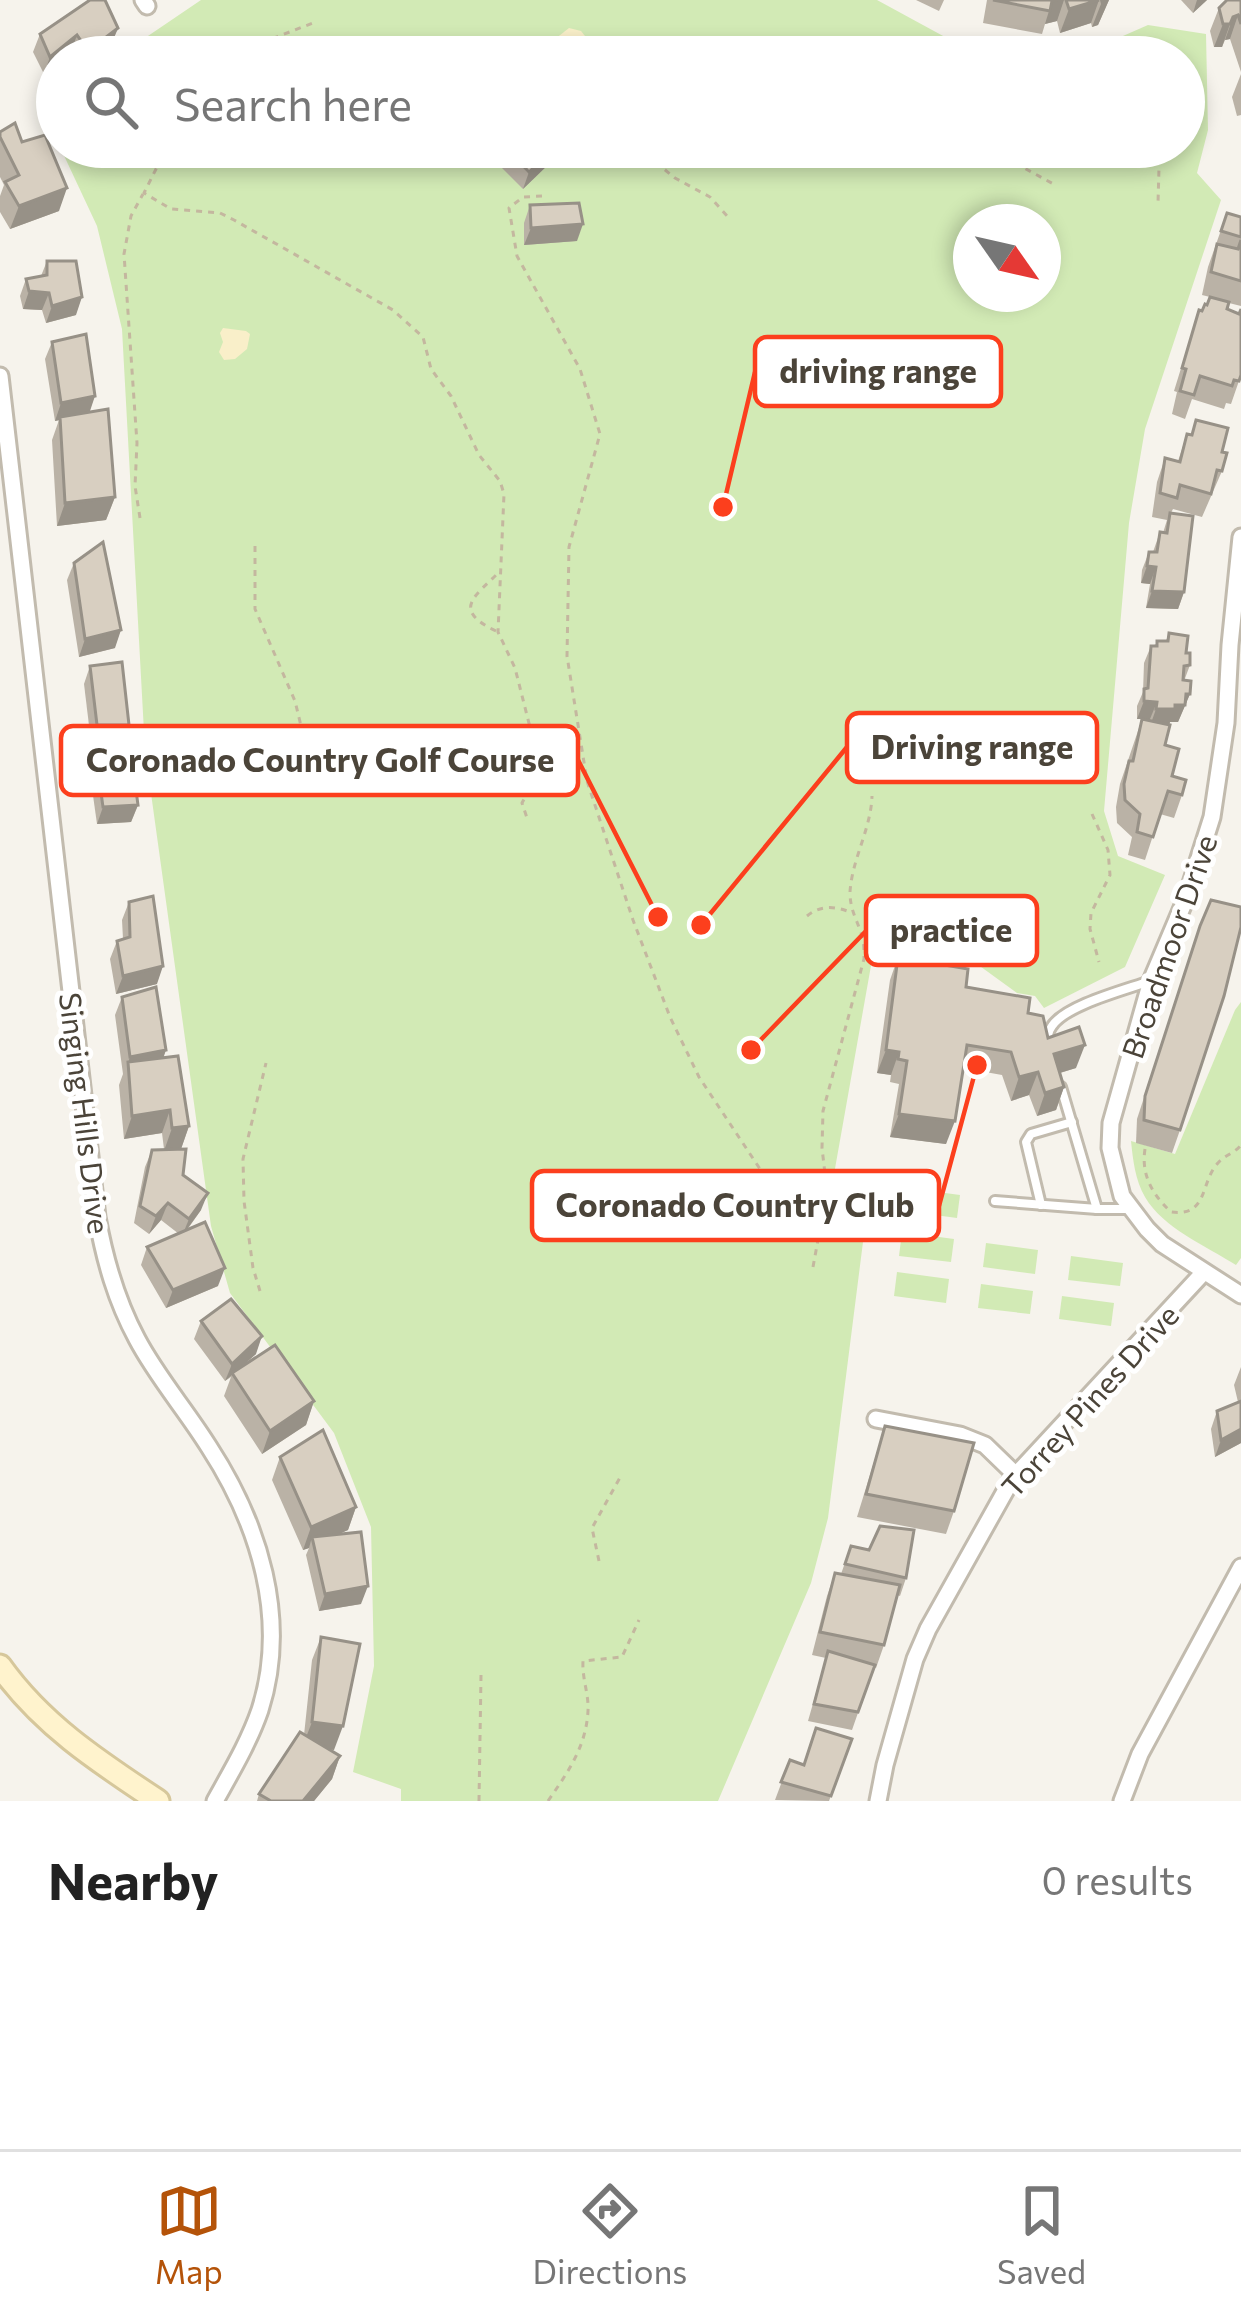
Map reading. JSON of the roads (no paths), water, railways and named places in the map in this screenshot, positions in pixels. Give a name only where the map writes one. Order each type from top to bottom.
[{"type":"street","name":"Singing Hills Drive","points":[[0,376],[104,1251],[134,1335],[233,1487],[258,1550],[268,1594],[272,1640],[266,1686],[256,1721],[215,1801]]},
{"type":"street","name":"Broadmoor Drive","points":[[1241,537],[1224,744],[1211,818],[1151,981],[1111,1123],[1112,1156],[1122,1196],[1131,1209],[1162,1244],[1241,1295]]},
{"type":"street","name":"Torrey Pines Drive","points":[[878,1801],[914,1659],[998,1502],[1016,1475],[1204,1272]]},
{"type":"street","points":[[876,1419],[960,1435],[985,1445],[1016,1475]]},
{"type":"street","points":[[1122,1801],[1139,1754],[1241,1567]]},
{"type":"street","points":[[0,1666],[62,1734],[158,1801]]},
{"type":"lane","points":[[1052,1058],[1046,1040],[1052,1025],[1065,1015],[1151,981]]},
{"type":"lane","points":[[1057,1074],[1097,1209]]},
{"type":"lane","points":[[1041,1205],[1026,1142],[1031,1134],[1072,1122]]},
{"type":"lane","points":[[995,1202],[1131,1209]]},
{"type":"place","name":"driving range","points":[[723,507]]},
{"type":"place","name":"Coronado Country Golf Course","points":[[658,917]]},
{"type":"place","name":"Driving range","points":[[701,925]]},
{"type":"place","name":"practice","points":[[751,1050]]},
{"type":"place","name":"Coronado Country Club","points":[[977,1065]]}]
